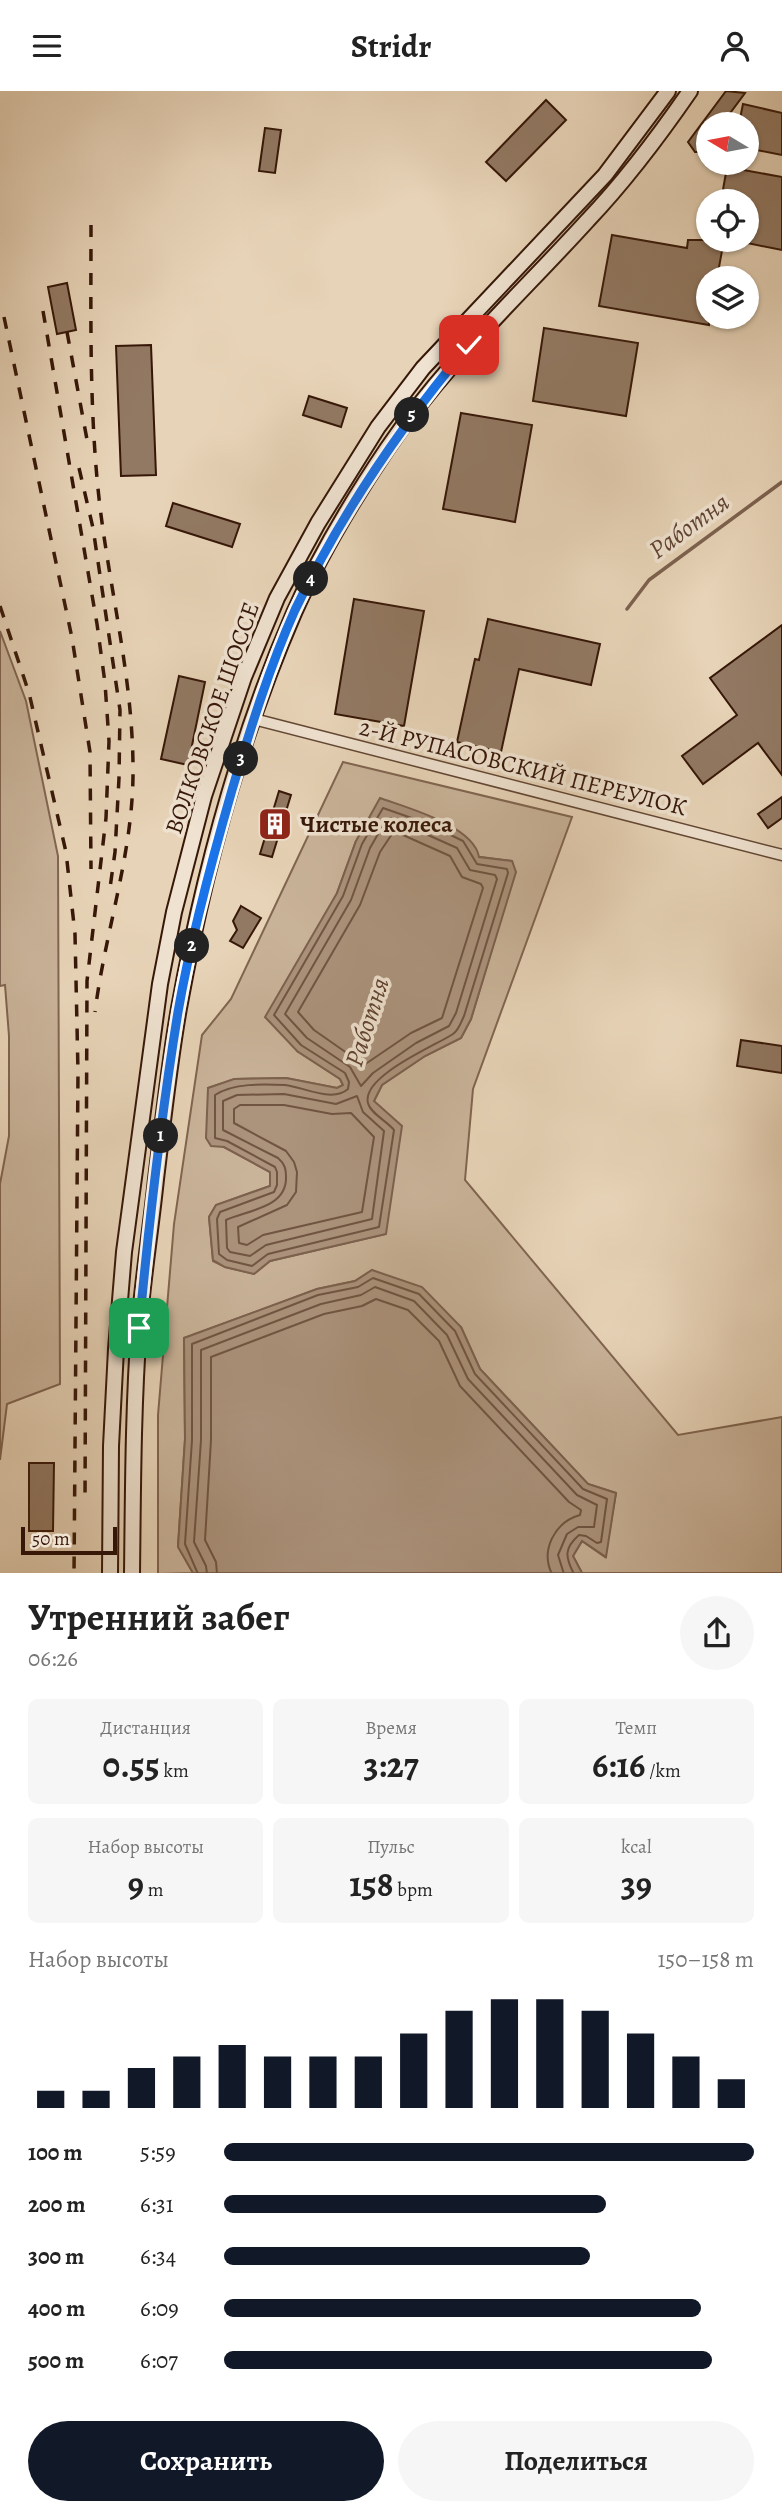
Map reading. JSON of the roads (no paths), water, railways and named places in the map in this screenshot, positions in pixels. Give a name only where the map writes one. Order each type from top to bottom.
[{"type":"main road","name":"ВОЛКОВСКОЕ ШОССЕ","points":[[110,1573],[111,1446],[124,1252],[158,998],[174,912],[204,796],[244,677],[283,587],[318,523],[378,427],[432,358],[605,174],[668,91]]},
{"type":"main road","name":"ВОЛКОВСКОЕ ШОССЕ","points":[[132,1573],[134,1417],[139,1328],[178,1011],[207,877],[254,719],[300,601],[328,546],[387,449],[469,345],[600,208],[648,150],[690,91]]},
{"type":"street","name":"2-Й РУПАСОВСКИЙ ПЕРЕУЛОК","points":[[254,719],[782,855]]},
{"type":"water","points":[[380,798],[453,827],[474,846],[479,857],[512,861],[516,872],[471,1019],[461,1038],[425,1056],[382,1085],[374,1101],[402,1126],[386,1234],[270,1261],[254,1274],[225,1267],[213,1260],[209,1217],[216,1205],[270,1186],[270,1172],[224,1147],[211,1146],[206,1138],[208,1088],[234,1079],[286,1078],[337,1088],[343,1085],[340,1079],[297,1051],[265,1017],[337,893],[356,841]]},
{"type":"water","points":[[372,1270],[422,1287],[461,1327],[480,1369],[588,1484],[616,1493],[606,1557],[582,1541],[573,1556],[582,1573],[193,1573],[178,1547],[185,1439],[184,1338],[317,1289],[355,1281]]},
{"type":"waterway","name":"Работня","points":[[627,609],[649,580],[782,482]]},
{"type":"railway","points":[[91,225],[91,366],[96,472],[126,674],[133,776],[128,836],[95,1012]]},
{"type":"railway","points":[[43,311],[97,624],[109,741],[106,818],[87,981],[85,1501]]},
{"type":"railway","points":[[4,317],[72,638],[90,752],[91,869]]},
{"type":"railway","points":[[67,332],[88,445]]},
{"type":"railway","points":[[79,468],[93,528],[120,710],[115,852],[110,888]]},
{"type":"railway","points":[[0,606],[29,693],[66,852],[75,934],[78,1072],[74,1573]]},
{"type":"place","name":"Чистые колеса","points":[[275,824]]}]
